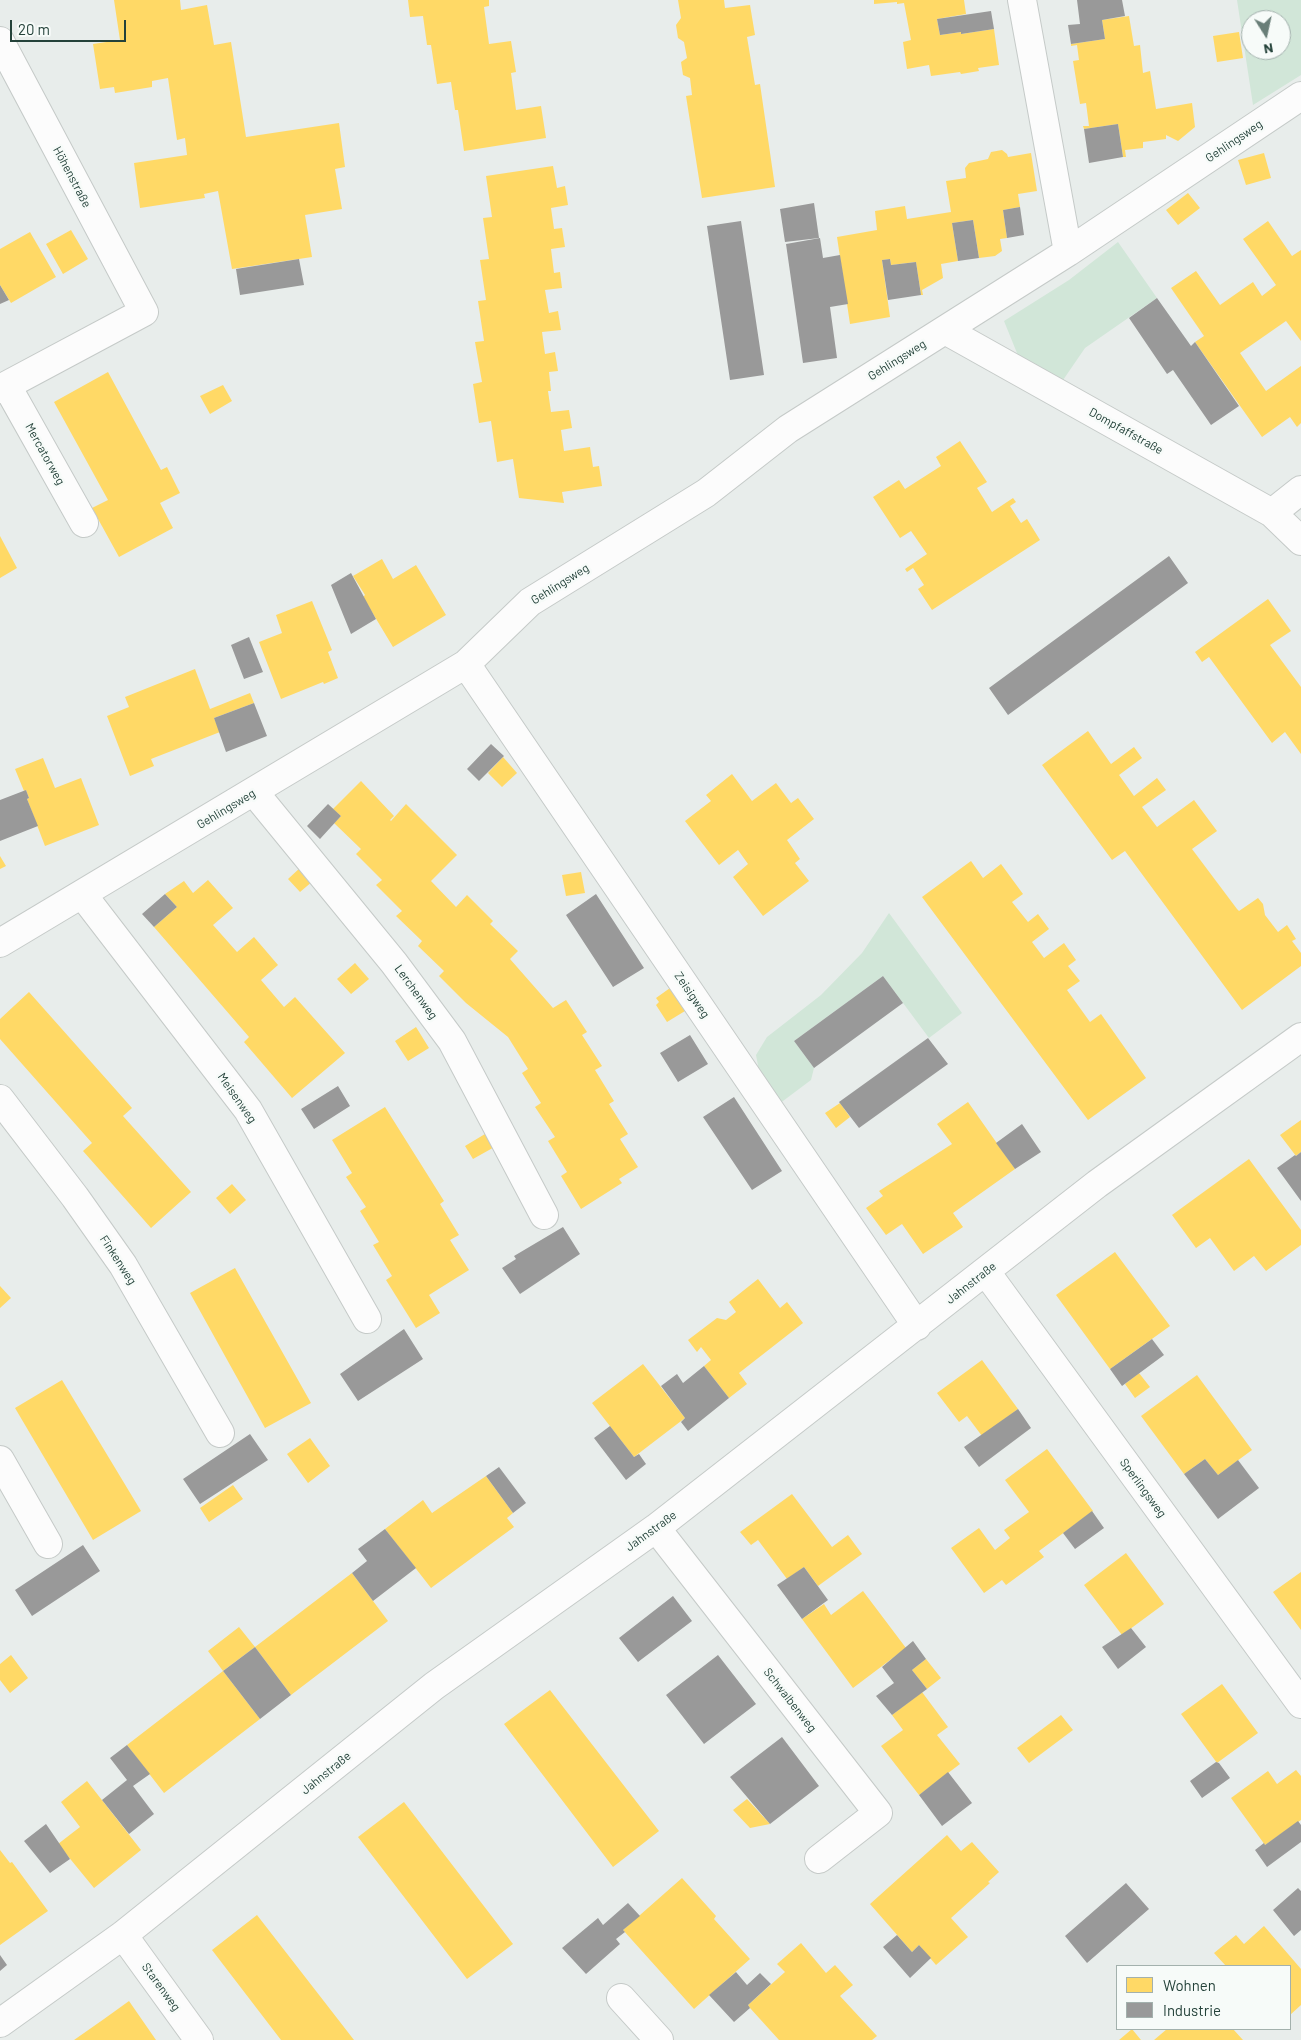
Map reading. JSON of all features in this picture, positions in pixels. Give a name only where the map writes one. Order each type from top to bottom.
[{"type":"street","points":[[1022,0],[1068,252]]},
{"type":"street","name":"Höhenstraße","points":[[0,41],[144,312]]},
{"type":"street","name":"Gehlingsweg","points":[[0,943],[466,664],[530,602],[706,494],[788,429],[1068,252],[1301,96]]},
{"type":"street","name":"Mercatorweg","points":[[84,523],[3,388],[144,312]]},
{"type":"street","name":"Dompfaffstraße","points":[[945,330],[1272,513],[1301,541]]},
{"type":"street","points":[[1272,513],[1301,490]]},
{"type":"street","name":"Zeisigweg","points":[[466,664],[917,1326]]},
{"type":"street","name":"Lerchenweg","points":[[254,792],[394,963],[452,1041],[544,1215]]},
{"type":"street","name":"Meisenweg","points":[[82,894],[248,1110],[366,1319]]},
{"type":"street","name":"Jahnstraße","points":[[0,2023],[123,1935],[434,1686],[656,1528],[1097,1184],[1301,1037]]},
{"type":"street","name":"Finkenweg","points":[[0,1098],[123,1264],[220,1433]]},
{"type":"street","name":"Sperlingsweg","points":[[986,1272],[1301,1704]]},
{"type":"street","points":[[0,1460],[48,1544]]},
{"type":"street","name":"Schwalbenweg","points":[[656,1528],[878,1813],[819,1859]]},
{"type":"street","name":"Starenweg","points":[[123,1935],[199,2040]]},
{"type":"street","points":[[621,1998],[659,2040]]},
{"type":"green space","points":[[1237,0],[1301,0],[1301,75],[1253,105],[1246,60],[1291,60],[1291,10],[1241,10],[1241,26]]},
{"type":"green space","points":[[1118,242],[1157,298],[1085,348],[1061,383],[1019,358],[1004,321],[1069,280]]},
{"type":"green space","points":[[889,913],[962,1013],[929,1038],[883,976],[794,1041],[814,1068],[811,1080],[779,1104],[760,1076],[756,1055],[767,1037],[821,995],[862,953]]},
{"type":"building: Wohnen","points":[[114,0],[180,0],[181,10],[207,5],[214,45],[231,42],[246,137],[339,123],[345,167],[335,169],[342,209],[305,215],[312,257],[232,269],[218,191],[204,194],[205,198],[140,208],[134,163],[187,155],[185,138],[177,140],[168,78],[152,81],[152,87],[115,93],[114,87],[100,89],[93,44],[120,40]]},
{"type":"building: Wohnen","points":[[408,0],[489,0],[489,6],[484,7],[489,44],[511,41],[516,72],[511,73],[516,110],[541,106],[546,138],[464,151],[458,110],[455,110],[451,82],[437,84],[431,45],[427,45],[423,16],[410,17]]},
{"type":"building: Wohnen","points":[[678,0],[724,0],[725,8],[750,5],[755,35],[747,37],[755,85],[760,84],[775,187],[702,198],[686,96],[692,95],[690,78],[683,75],[681,62],[687,58],[684,42],[678,38],[676,25],[681,18]]},
{"type":"building: Wohnen","points":[[874,0],[964,0],[966,14],[937,19],[940,35],[994,29],[999,65],[978,68],[979,71],[961,74],[960,72],[931,76],[929,65],[907,69],[903,42],[911,40],[904,3],[874,4]]},
{"type":"building: Wohnen","points":[[1129,16],[1134,46],[1140,45],[1143,73],[1150,71],[1156,109],[1192,103],[1195,127],[1178,141],[1166,135],[1166,139],[1143,142],[1143,148],[1125,150],[1126,157],[1123,157],[1118,124],[1084,129],[1083,126],[1089,126],[1086,103],[1080,104],[1073,61],[1079,60],[1077,45],[1071,46],[1071,44],[1105,39],[1102,20]]},
{"type":"building: Wohnen","points":[[1239,32],[1241,58],[1217,62],[1213,36]]},
{"type":"building: Wohnen","points":[[1002,150],[1008,157],[1031,153],[1037,191],[1018,194],[1020,207],[1003,210],[1007,238],[1000,239],[1002,251],[995,256],[979,258],[973,220],[952,223],[958,261],[941,264],[943,278],[922,290],[923,295],[921,295],[916,262],[891,265],[890,259],[882,260],[890,317],[850,324],[837,237],[877,230],[875,211],[905,206],[907,219],[951,212],[946,181],[966,178],[965,168],[969,163],[988,159],[991,152]]},
{"type":"building: Wohnen","points":[[1264,153],[1271,178],[1246,185],[1238,160]]},
{"type":"building: Wohnen","points":[[553,166],[557,188],[565,186],[568,205],[551,208],[554,229],[562,228],[565,247],[551,249],[554,273],[560,272],[562,288],[545,290],[549,313],[558,311],[561,330],[542,332],[545,354],[555,352],[558,371],[549,372],[551,391],[548,391],[551,412],[569,410],[572,428],[561,430],[564,451],[590,447],[593,467],[599,466],[602,486],[562,492],[564,503],[519,498],[513,459],[497,462],[491,421],[479,423],[473,384],[482,382],[475,342],[484,341],[478,301],[486,300],[480,260],[489,259],[483,218],[492,217],[486,176]]},
{"type":"building: Wohnen","points":[[1188,193],[1200,208],[1178,225],[1166,210]]},
{"type":"building: Wohnen","points":[[1268,221],[1292,256],[1301,250],[1301,341],[1286,321],[1240,353],[1266,391],[1301,366],[1301,423],[1297,427],[1290,417],[1262,437],[1195,342],[1204,336],[1171,288],[1196,271],[1220,305],[1253,282],[1262,296],[1276,285],[1243,239]]},
{"type":"building: Wohnen","points":[[71,230],[88,259],[63,274],[46,244]]},
{"type":"building: Wohnen","points":[[30,232],[56,277],[11,303],[0,285],[0,249]]},
{"type":"building: Wohnen","points":[[108,372],[161,470],[167,467],[180,493],[160,503],[173,528],[119,557],[92,508],[108,500],[54,402]]},
{"type":"building: Wohnen","points":[[223,385],[232,401],[210,414],[200,396]]},
{"type":"building: Wohnen","points":[[960,441],[987,482],[977,488],[992,512],[1013,498],[1016,502],[1010,506],[1021,523],[1027,519],[1040,540],[932,610],[918,589],[924,585],[913,568],[907,572],[905,569],[927,554],[911,531],[900,538],[873,497],[899,480],[905,489],[941,466],[936,457]]},
{"type":"building: Wohnen","points":[[0,536],[17,568],[0,578]]},
{"type":"building: Wohnen","points":[[382,559],[393,579],[416,565],[446,615],[393,647],[363,597],[365,595],[353,576]]},
{"type":"building: Wohnen","points":[[1268,599],[1291,631],[1270,645],[1301,687],[1301,754],[1285,732],[1272,743],[1209,657],[1202,662],[1195,652]]},
{"type":"building: Wohnen","points":[[312,601],[332,650],[328,652],[338,678],[281,699],[259,642],[282,633],[276,615]]},
{"type":"building: Wohnen","points":[[195,669],[210,709],[250,693],[254,703],[214,718],[220,732],[151,759],[154,766],[130,776],[107,716],[129,707],[125,697]]},
{"type":"building: Wohnen","points":[[1088,731],[1111,764],[1134,747],[1142,758],[1119,775],[1134,796],[1157,778],[1166,790],[1142,807],[1157,827],[1194,800],[1217,831],[1192,849],[1239,911],[1258,898],[1263,904],[1265,915],[1278,932],[1287,925],[1296,939],[1292,941],[1301,953],[1301,966],[1242,1010],[1125,851],[1112,860],[1042,765]]},
{"type":"building: Wohnen","points":[[503,757],[517,773],[502,787],[488,773]]},
{"type":"building: Wohnen","points":[[43,758],[55,788],[81,778],[99,825],[45,846],[27,799],[29,798],[26,790],[24,791],[15,769]]},
{"type":"building: Wohnen","points":[[732,774],[752,801],[776,783],[791,803],[798,798],[814,819],[787,840],[800,859],[795,863],[809,881],[763,916],[733,877],[748,864],[738,850],[719,865],[685,821],[711,801],[706,795]]},
{"type":"building: Wohnen","points":[[361,781],[394,816],[391,821],[406,804],[457,855],[431,881],[456,907],[467,895],[493,921],[490,924],[518,951],[510,959],[553,1008],[566,1000],[587,1032],[582,1035],[602,1066],[595,1070],[614,1101],[609,1104],[628,1134],[620,1139],[638,1167],[619,1179],[622,1183],[581,1209],[561,1176],[567,1172],[548,1141],[555,1137],[535,1107],[541,1103],[522,1073],[528,1069],[508,1037],[466,1003],[439,976],[444,971],[418,946],[422,941],[396,916],[402,911],[376,885],[382,880],[356,854],[361,849],[334,823],[341,816],[333,809]]},
{"type":"building: Wohnen","points":[[0,856],[6,866],[0,869]]},
{"type":"building: Wohnen","points":[[971,861],[983,878],[1001,864],[1023,894],[1012,902],[1028,922],[1038,914],[1049,929],[1032,942],[1044,958],[1064,943],[1076,960],[1068,966],[1080,981],[1067,990],[1090,1022],[1101,1014],[1146,1078],[1088,1120],[922,897]]},
{"type":"building: Wohnen","points":[[301,867],[313,881],[300,892],[288,879]]},
{"type":"building: Wohnen","points":[[581,872],[585,893],[566,896],[562,875]]},
{"type":"building: Wohnen","points":[[208,880],[233,908],[213,925],[237,952],[254,937],[278,965],[261,980],[284,1007],[295,997],[345,1053],[292,1098],[244,1042],[249,1037],[154,927],[177,907],[165,894],[184,881],[193,893]]},
{"type":"building: Wohnen","points":[[355,963],[369,979],[351,994],[337,979]]},
{"type":"building: Wohnen","points":[[670,988],[685,1011],[667,1022],[656,1005],[659,1002],[656,998]]},
{"type":"building: Wohnen","points":[[29,992],[132,1108],[123,1116],[191,1192],[151,1228],[83,1151],[92,1143],[0,1039],[0,1019]]},
{"type":"building: Wohnen","points":[[416,1027],[429,1048],[408,1061],[395,1041]]},
{"type":"building: Wohnen","points":[[968,1102],[1015,1169],[953,1213],[963,1227],[923,1254],[902,1224],[886,1235],[866,1208],[883,1196],[879,1191],[952,1144],[937,1124]]},
{"type":"building: Wohnen","points":[[840,1103],[850,1117],[836,1128],[825,1113]]},
{"type":"building: Wohnen","points":[[385,1107],[444,1201],[440,1204],[459,1235],[450,1240],[469,1270],[429,1295],[440,1313],[416,1328],[386,1280],[392,1276],[373,1245],[379,1242],[360,1211],[366,1207],[346,1177],[352,1173],[332,1140]]},
{"type":"building: Wohnen","points":[[1301,1120],[1301,1152],[1296,1156],[1280,1135]]},
{"type":"building: Wohnen","points":[[490,1131],[498,1145],[473,1159],[465,1146]]},
{"type":"building: Wohnen","points":[[1249,1159],[1301,1230],[1301,1245],[1266,1271],[1254,1256],[1234,1271],[1210,1238],[1196,1248],[1172,1215]]},
{"type":"building: Wohnen","points":[[232,1184],[246,1200],[230,1214],[216,1198]]},
{"type":"building: Wohnen","points":[[1115,1252],[1170,1326],[1110,1369],[1056,1295]]},
{"type":"building: Wohnen","points":[[235,1268],[311,1403],[265,1428],[190,1293]]},
{"type":"building: Wohnen","points":[[758,1279],[780,1308],[787,1302],[803,1323],[739,1373],[747,1384],[729,1398],[704,1366],[711,1360],[701,1347],[697,1352],[688,1340],[717,1318],[726,1320],[736,1312],[729,1302]]},
{"type":"building: Wohnen","points":[[0,1286],[11,1298],[0,1308]]},
{"type":"building: Wohnen","points":[[982,1360],[1018,1409],[982,1436],[967,1416],[959,1422],[937,1393]]},
{"type":"building: Wohnen","points":[[643,1364],[685,1418],[634,1457],[592,1403]]},
{"type":"building: Wohnen","points":[[1139,1373],[1150,1387],[1135,1398],[1125,1384]]},
{"type":"building: Wohnen","points":[[1197,1375],[1252,1450],[1218,1475],[1205,1459],[1184,1474],[1141,1416]]},
{"type":"building: Wohnen","points":[[62,1380],[141,1511],[93,1540],[15,1408]]},
{"type":"building: Wohnen","points":[[310,1438],[330,1466],[308,1483],[287,1454]]},
{"type":"building: Wohnen","points":[[1047,1449],[1093,1511],[1039,1551],[1044,1557],[1006,1585],[1002,1580],[984,1593],[951,1548],[979,1528],[995,1550],[1010,1538],[1004,1530],[1029,1512],[1005,1480]]},
{"type":"building: Wohnen","points":[[486,1476],[513,1513],[507,1518],[514,1527],[431,1588],[385,1529],[423,1500],[432,1513]]},
{"type":"building: Wohnen","points":[[233,1485],[243,1499],[209,1522],[200,1508]]},
{"type":"building: Wohnen","points":[[792,1494],[832,1547],[848,1535],[862,1554],[818,1586],[804,1567],[787,1579],[758,1540],[751,1545],[740,1532]]},
{"type":"building: Wohnen","points":[[1126,1553],[1164,1604],[1122,1635],[1084,1585]]},
{"type":"building: Wohnen","points":[[1301,1572],[1301,1630],[1273,1592]]},
{"type":"building: Wohnen","points":[[352,1573],[388,1621],[291,1695],[255,1647]]},
{"type":"building: Wohnen","points":[[863,1591],[906,1648],[853,1688],[802,1619],[824,1604],[831,1615]]},
{"type":"building: Wohnen","points":[[239,1627],[255,1647],[223,1671],[208,1651]]},
{"type":"building: Wohnen","points":[[11,1655],[28,1678],[10,1693],[0,1680],[0,1664]]},
{"type":"building: Wohnen","points":[[926,1659],[941,1678],[927,1689],[912,1670]]},
{"type":"building: Wohnen","points":[[223,1671],[260,1719],[164,1793],[127,1745]]},
{"type":"building: Wohnen","points":[[1222,1684],[1258,1733],[1217,1763],[1181,1714]]},
{"type":"building: Wohnen","points":[[550,1690],[659,1831],[613,1867],[504,1724]]},
{"type":"building: Wohnen","points":[[922,1692],[948,1727],[937,1735],[960,1764],[919,1795],[881,1746],[903,1730],[892,1715]]},
{"type":"building: Wohnen","points":[[1061,1715],[1073,1730],[1029,1763],[1017,1748]]},
{"type":"building: Wohnen","points":[[1296,1770],[1301,1776],[1301,1820],[1265,1845],[1231,1798],[1268,1771],[1277,1784]]},
{"type":"building: Wohnen","points":[[87,1781],[141,1850],[94,1888],[58,1844],[80,1827],[61,1802]]},
{"type":"building: Wohnen","points":[[747,1799],[770,1824],[750,1828],[733,1810]]},
{"type":"building: Wohnen","points":[[404,1802],[513,1944],[467,1979],[358,1837]]},
{"type":"building: Wohnen","points":[[947,1835],[961,1851],[972,1842],[999,1872],[988,1882],[990,1883],[951,1918],[968,1937],[936,1965],[919,1945],[912,1952],[870,1904]]},
{"type":"building: Wohnen","points":[[0,1850],[10,1863],[12,1862],[48,1911],[0,1945]]},
{"type":"building: Wohnen","points":[[682,1878],[716,1916],[714,1919],[750,1959],[694,2009],[623,1930]]},
{"type":"building: Wohnen","points":[[257,1915],[354,2040],[281,2040],[212,1950]]},
{"type":"building: Wohnen","points":[[1264,1926],[1301,1969],[1301,2005],[1291,2014],[1291,1965],[1225,1965],[1214,1953],[1236,1935],[1244,1944]]},
{"type":"building: Wohnen","points":[[801,1943],[826,1973],[835,1965],[853,1985],[840,1996],[877,2036],[872,2040],[779,2040],[750,2008],[748,2005],[785,1972],[777,1964]]},
{"type":"building: Wohnen","points":[[129,2001],[156,2040],[74,2040],[104,2019]]},
{"type":"building: Wohnen","points":[[1133,2030],[1141,2040],[1119,2040]]},
{"type":"building: Wohnen","points":[[1166,2030],[1234,2030],[1243,2040],[1154,2040]]},
{"type":"building: Industrie","points":[[1077,0],[1122,0],[1125,16],[1102,20],[1105,39],[1071,44],[1068,25],[1080,24]]},
{"type":"building: Industrie","points":[[991,11],[994,29],[940,35],[937,19]]},
{"type":"building: Industrie","points":[[1118,124],[1123,157],[1089,163],[1084,129]]},
{"type":"building: Industrie","points":[[814,203],[819,238],[785,242],[780,209]]},
{"type":"building: Industrie","points":[[1020,207],[1024,235],[1007,238],[1003,210]]},
{"type":"building: Industrie","points":[[973,220],[979,258],[958,261],[952,223]]},
{"type":"building: Industrie","points":[[741,221],[764,375],[730,380],[707,226]]},
{"type":"building: Industrie","points":[[820,238],[823,258],[840,255],[848,304],[830,307],[837,358],[803,363],[786,244]]},
{"type":"building: Industrie","points":[[299,259],[304,285],[240,295],[236,269]]},
{"type":"building: Industrie","points":[[890,259],[891,265],[916,262],[921,295],[888,300],[882,260]]},
{"type":"building: Industrie","points":[[0,285],[9,300],[0,304]]},
{"type":"building: Industrie","points":[[1157,298],[1191,346],[1195,342],[1239,406],[1211,425],[1173,370],[1167,374],[1129,318]]},
{"type":"building: Industrie","points":[[1169,556],[1188,583],[1008,715],[989,688]]},
{"type":"building: Industrie","points":[[351,573],[376,619],[351,634],[331,585]]},
{"type":"building: Industrie","points":[[249,637],[263,672],[244,679],[231,645]]},
{"type":"building: Industrie","points":[[254,703],[267,736],[226,752],[214,718]]},
{"type":"building: Industrie","points":[[491,744],[504,756],[479,781],[467,769]]},
{"type":"building: Industrie","points":[[26,790],[29,798],[27,799],[38,826],[0,841],[0,800]]},
{"type":"building: Industrie","points":[[328,804],[341,816],[320,839],[307,826]]},
{"type":"building: Industrie","points":[[165,894],[177,907],[154,927],[142,914]]},
{"type":"building: Industrie","points":[[596,894],[644,968],[613,987],[566,915]]},
{"type":"building: Industrie","points":[[883,976],[903,1003],[814,1068],[794,1041]]},
{"type":"building: Industrie","points":[[690,1035],[708,1064],[678,1082],[660,1053]]},
{"type":"building: Industrie","points":[[928,1038],[948,1064],[859,1128],[839,1102]]},
{"type":"building: Industrie","points":[[338,1086],[350,1106],[314,1129],[301,1109]]},
{"type":"building: Industrie","points":[[734,1097],[782,1171],[752,1190],[703,1117]]},
{"type":"building: Industrie","points":[[1022,1124],[1041,1152],[1015,1169],[996,1143]]},
{"type":"building: Industrie","points":[[1301,1152],[1301,1201],[1277,1168]]},
{"type":"building: Industrie","points":[[563,1227],[580,1254],[520,1294],[502,1268],[516,1259],[514,1256]]},
{"type":"building: Industrie","points":[[404,1329],[423,1359],[358,1401],[340,1374]]},
{"type":"building: Industrie","points":[[1152,1339],[1164,1355],[1122,1386],[1110,1369]]},
{"type":"building: Industrie","points":[[704,1366],[729,1398],[688,1431],[681,1422],[685,1418],[661,1386],[677,1374],[683,1383]]},
{"type":"building: Industrie","points":[[1018,1409],[1031,1428],[979,1467],[964,1447]]},
{"type":"building: Industrie","points":[[610,1426],[634,1457],[639,1454],[646,1464],[626,1480],[594,1438]]},
{"type":"building: Industrie","points":[[250,1434],[268,1460],[200,1504],[183,1479]]},
{"type":"building: Industrie","points":[[1205,1459],[1218,1475],[1238,1460],[1259,1488],[1218,1519],[1184,1474]]},
{"type":"building: Industrie","points":[[499,1467],[526,1503],[513,1513],[486,1476]]},
{"type":"building: Industrie","points":[[1092,1511],[1104,1528],[1075,1549],[1063,1533]]},
{"type":"building: Industrie","points":[[385,1529],[416,1568],[373,1601],[352,1573],[367,1561],[358,1549]]},
{"type":"building: Industrie","points":[[83,1545],[100,1571],[32,1616],[15,1590]]},
{"type":"building: Industrie","points":[[804,1567],[828,1600],[802,1619],[777,1585]]},
{"type":"building: Industrie","points":[[673,1596],[692,1621],[638,1662],[619,1638]]},
{"type":"building: Industrie","points":[[1131,1628],[1146,1647],[1118,1669],[1102,1647]]},
{"type":"building: Industrie","points":[[913,1641],[926,1659],[912,1670],[927,1689],[892,1715],[876,1696],[894,1683],[882,1667]]},
{"type":"building: Industrie","points":[[255,1647],[291,1695],[260,1719],[223,1671]]},
{"type":"building: Industrie","points":[[718,1655],[756,1704],[704,1744],[666,1695]]},
{"type":"building: Industrie","points":[[782,1737],[819,1786],[770,1824],[730,1777]]},
{"type":"building: Industrie","points":[[127,1745],[150,1774],[133,1786],[154,1814],[129,1834],[102,1800],[127,1780],[110,1758]]},
{"type":"building: Industrie","points":[[1216,1762],[1219,1763],[1230,1778],[1202,1798],[1190,1781]]},
{"type":"building: Industrie","points":[[948,1772],[972,1803],[942,1826],[919,1795]]},
{"type":"building: Industrie","points":[[1298,1821],[1301,1825],[1301,1842],[1267,1867],[1255,1850]]},
{"type":"building: Industrie","points":[[46,1824],[70,1859],[50,1873],[24,1841]]},
{"type":"building: Industrie","points":[[1126,1883],[1149,1909],[1087,1963],[1065,1936]]},
{"type":"building: Industrie","points":[[1298,1888],[1301,1891],[1301,1930],[1294,1936],[1273,1910]]},
{"type":"building: Industrie","points":[[628,1903],[640,1916],[623,1930],[625,1932],[616,1939],[620,1944],[586,1974],[562,1948],[598,1918],[603,1925]]},
{"type":"building: Industrie","points":[[897,1935],[912,1952],[919,1945],[931,1958],[910,1978],[883,1947]]},
{"type":"building: Industrie","points":[[0,1955],[7,1965],[0,1971]]},
{"type":"building: Industrie","points":[[736,1972],[747,1985],[760,1973],[771,1984],[748,2005],[750,2008],[734,2022],[709,1995]]}]
